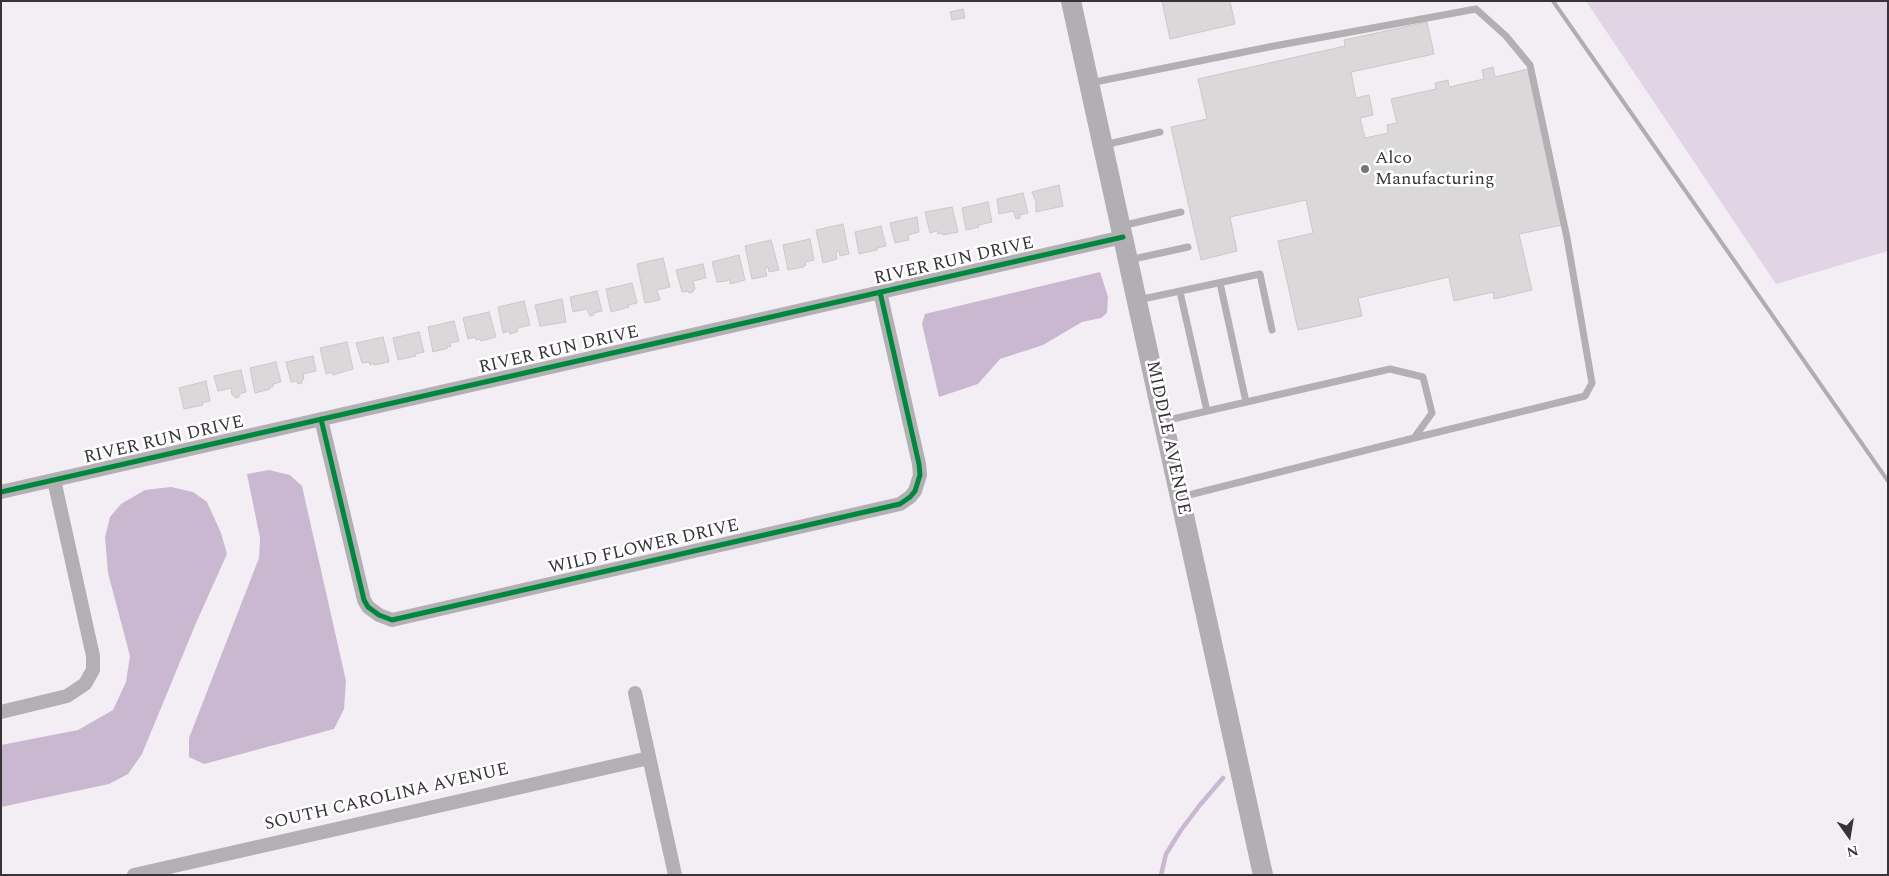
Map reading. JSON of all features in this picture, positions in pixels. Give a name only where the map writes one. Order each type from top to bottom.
[{"type":"street","name":"MIDDLE AVENUE","points":[[1071,1],[1263,875]]},
{"type":"street","name":"RIVER RUN DRIVE","points":[[1,492],[880,292],[1122,232]]},
{"type":"street","name":"WILD FLOWER DRIVE","points":[[321,419],[364,600],[368,607],[379,615],[392,620],[881,509],[906,501],[915,491],[920,475],[880,292]]},
{"type":"street","points":[[1,712],[67,696],[85,684],[92,670],[93,656],[54,480]]},
{"type":"street","points":[[635,693],[675,875]]},
{"type":"street","name":"SOUTH CAROLINA AVENUE","points":[[134,875],[649,758]]},
{"type":"lane","points":[[1089,83],[1274,46],[1476,9],[1506,36],[1530,65],[1567,238],[1592,383],[1585,396],[1180,497]]},
{"type":"lane","points":[[1103,145],[1160,132]]},
{"type":"lane","points":[[1122,232],[1181,212]]},
{"type":"lane","points":[[1128,260],[1188,247]]},
{"type":"lane","points":[[1137,301],[1260,274],[1272,330]]},
{"type":"lane","points":[[1220,283],[1246,402]]},
{"type":"lane","points":[[1180,292],[1207,411]]},
{"type":"lane","points":[[1164,421],[1390,369],[1423,377],[1432,413],[1414,438]]},
{"type":"shaded area","points":[[1586,1],[1888,1],[1888,251],[1776,284]]},
{"type":"shaded area","points":[[1100,272],[1108,297],[1107,313],[1101,318],[1082,322],[1043,345],[1000,359],[978,384],[939,397],[922,324],[925,314]]},
{"type":"shaded area","points":[[269,470],[290,475],[302,486],[346,681],[344,709],[334,729],[204,764],[189,757],[189,738],[259,558],[260,538],[247,474]]},
{"type":"shaded area","points":[[171,487],[193,492],[207,502],[221,533],[227,554],[196,623],[142,754],[128,774],[109,784],[1,807],[1,745],[78,730],[113,710],[126,682],[130,656],[108,573],[105,537],[110,517],[121,504],[145,490]]},
{"type":"building","points":[[1162,1],[1230,1],[1235,24],[1170,39]]},
{"type":"building","points":[[963,9],[965,18],[952,20],[950,12]]},
{"type":"building","name":"Alco Manufacturing","points":[[1427,22],[1434,54],[1351,72],[1356,98],[1369,95],[1373,115],[1360,118],[1365,138],[1388,133],[1387,125],[1397,123],[1391,99],[1436,89],[1435,83],[1448,80],[1449,87],[1484,79],[1482,70],[1493,67],[1495,77],[1528,69],[1562,225],[1519,234],[1532,290],[1494,299],[1493,292],[1454,301],[1449,277],[1358,298],[1362,316],[1298,330],[1278,241],[1313,233],[1306,200],[1230,217],[1237,251],[1201,260],[1171,127],[1207,119],[1198,79],[1345,46],[1344,40]]},
{"type":"building","points":[[1059,185],[1063,206],[1036,212],[1036,202],[1032,192]]},
{"type":"building","points":[[1023,193],[1028,213],[1020,215],[1020,218],[1016,219],[1013,211],[999,214],[997,199]]},
{"type":"building","points":[[988,202],[992,222],[966,230],[962,208]]},
{"type":"building","points":[[952,207],[958,232],[943,235],[943,233],[938,234],[937,231],[930,233],[925,212]]},
{"type":"building","points":[[917,217],[919,232],[908,235],[909,240],[895,243],[890,223]]},
{"type":"building","points":[[843,224],[849,254],[840,256],[839,251],[836,252],[837,259],[823,263],[816,230]]},
{"type":"building","points":[[881,226],[886,246],[859,254],[855,232]]},
{"type":"building","points":[[810,239],[814,260],[805,262],[806,265],[803,267],[788,270],[783,245]]},
{"type":"building","points":[[771,240],[779,270],[769,272],[768,267],[765,268],[767,276],[752,279],[745,246]]},
{"type":"building","points":[[739,255],[745,280],[730,284],[729,279],[717,282],[712,262]]},
{"type":"building","points":[[663,258],[670,287],[657,290],[660,300],[645,303],[637,264]]},
{"type":"building","points":[[703,264],[706,278],[693,281],[695,289],[693,292],[682,292],[676,270]]},
{"type":"building","points":[[632,283],[637,303],[611,312],[606,289]]},
{"type":"building","points":[[597,291],[602,311],[593,313],[594,315],[590,316],[587,309],[573,312],[570,297]]},
{"type":"building","points":[[562,299],[566,322],[540,326],[535,305]]},
{"type":"building","points":[[524,301],[530,325],[518,328],[517,332],[510,334],[509,331],[503,333],[498,307]]},
{"type":"building","points":[[489,312],[496,337],[481,341],[480,339],[476,340],[475,337],[468,339],[463,318]]},
{"type":"building","points":[[454,321],[459,341],[450,343],[451,346],[448,348],[433,352],[428,327]]},
{"type":"building","points":[[419,332],[424,352],[398,360],[393,338]]},
{"type":"building","points":[[383,337],[389,362],[374,365],[374,363],[370,365],[369,362],[362,363],[356,343]]},
{"type":"building","points":[[347,342],[353,369],[333,375],[332,372],[326,374],[320,348]]},
{"type":"building","points":[[313,356],[316,371],[303,374],[304,379],[302,383],[298,384],[297,381],[291,382],[286,362]]},
{"type":"building","points":[[276,362],[281,382],[273,384],[273,387],[270,387],[270,389],[255,393],[250,368]]},
{"type":"building","points":[[241,370],[246,392],[239,394],[239,397],[235,398],[232,395],[231,388],[218,391],[214,376]]},
{"type":"building","points":[[206,381],[210,401],[202,403],[203,405],[184,409],[179,388]]},
{"type":"waterway","points":[[1161,875],[1166,854],[1181,830],[1223,778]]},
{"type":"railway","points":[[1553,1],[1888,481]]},
{"type":"cycle path","points":[[1,492],[1123,237]]},
{"type":"cycle path","points":[[321,419],[364,600],[368,607],[379,615],[392,620],[900,504],[915,491],[920,475],[919,464],[880,292]]},
{"type":"place","name":"Alco Manufacturing","points":[[1365,169]]}]
